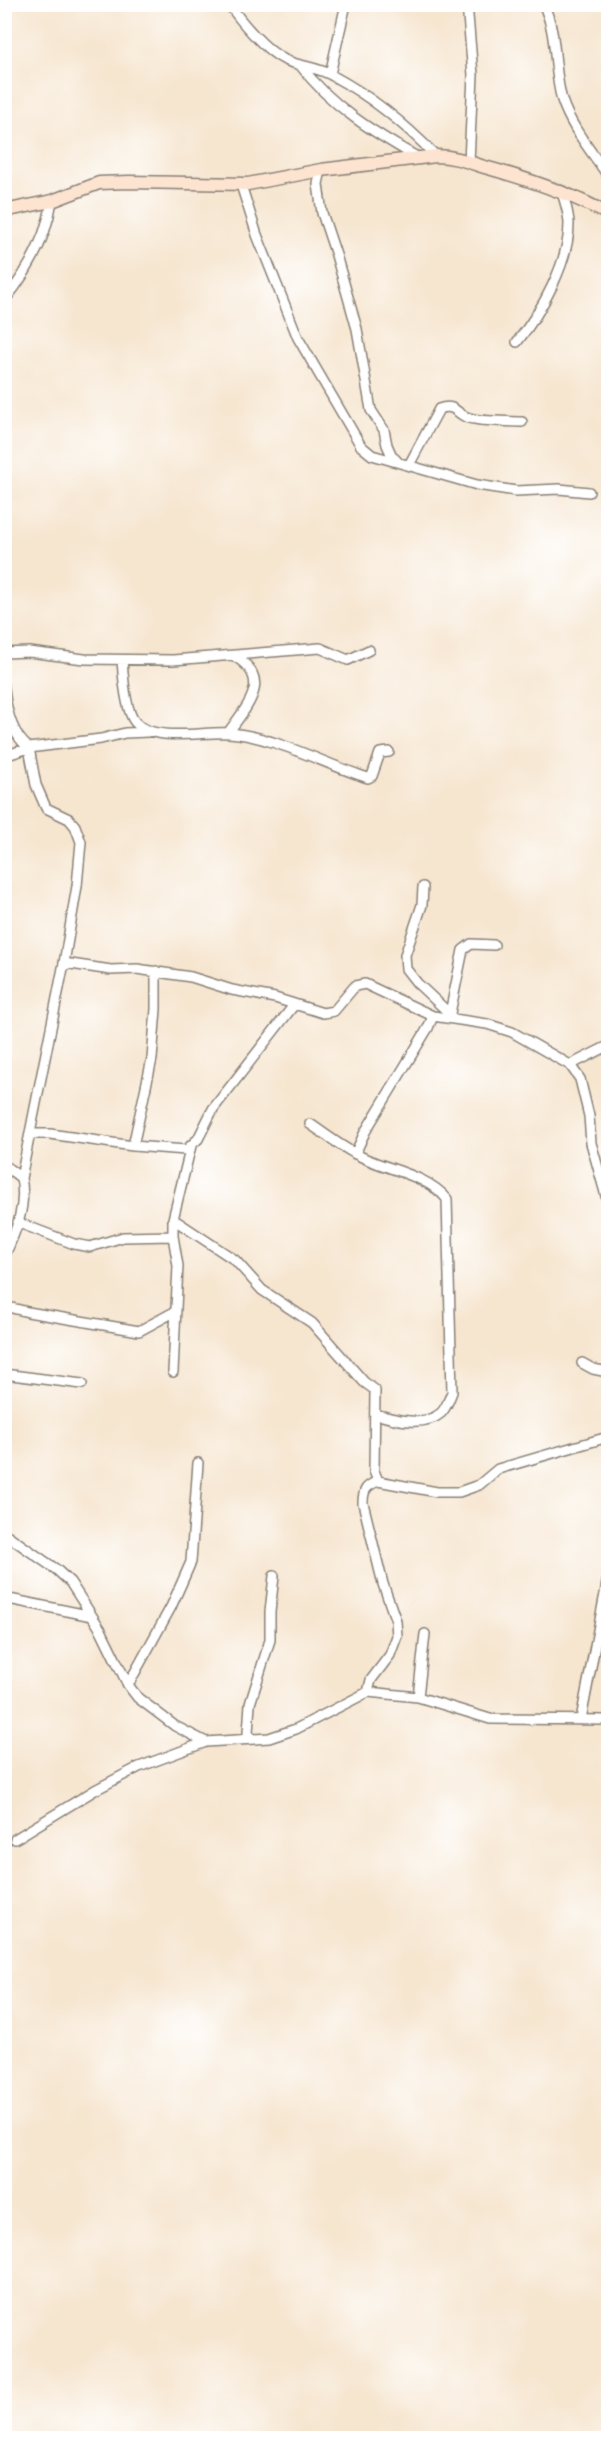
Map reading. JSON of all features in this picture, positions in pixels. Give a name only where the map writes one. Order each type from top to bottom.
[{"type":"street","points":[[229,4],[275,54],[283,59],[330,74],[361,93],[401,122],[436,156]]},
{"type":"street","points":[[330,74],[346,4]]},
{"type":"street","points":[[467,4],[473,75],[469,162]]},
{"type":"street","points":[[543,4],[550,24],[562,101],[569,117],[609,176]]},
{"type":"street","points":[[300,65],[318,87],[369,129],[417,157]]},
{"type":"street","points":[[4,211],[52,201],[99,183],[241,185],[321,170],[436,156],[454,157],[562,192],[609,214]]},
{"type":"street","points":[[321,170],[318,184],[322,213],[357,329],[371,410],[384,430],[392,456],[399,462]]},
{"type":"street","points":[[241,185],[257,235],[298,338],[360,446],[372,455],[477,485],[516,490],[559,489],[588,492]]},
{"type":"street","points":[[517,342],[550,292],[561,264],[569,226],[568,211],[562,192]]},
{"type":"street","points":[[4,301],[31,263],[48,223],[52,201]]},
{"type":"street","points":[[409,465],[439,409],[447,406],[454,408],[468,418],[522,422]]},
{"type":"street","points":[[4,653],[29,652],[66,658],[122,660],[234,656],[320,648],[348,660],[369,650]]},
{"type":"street","points":[[228,733],[247,707],[254,692],[255,681],[244,662],[234,656]]},
{"type":"street","points":[[122,660],[130,714],[136,723],[148,732]]},
{"type":"street","points":[[4,688],[14,729],[20,741],[29,748],[36,785],[46,808],[69,819],[75,826],[81,842],[77,886],[64,963],[21,1178],[23,1196],[19,1223],[4,1257]]},
{"type":"street","points":[[4,756],[29,748],[101,739],[125,732],[228,733],[250,736],[284,746],[368,778],[372,776],[380,753],[389,752]]},
{"type":"street","points":[[423,887],[422,904],[405,956],[406,969],[449,1016]]},
{"type":"street","points":[[449,1016],[463,950],[471,944],[494,945]]},
{"type":"street","points":[[64,963],[111,970],[156,972],[191,977],[232,990],[275,998],[294,1005],[331,1013],[355,986],[365,984],[433,1016],[449,1016],[512,1032],[570,1065],[580,1079],[589,1116],[591,1143],[609,1203]]},
{"type":"street","points":[[133,1146],[152,1059],[156,972]]},
{"type":"street","points":[[31,1134],[50,1134],[133,1146],[186,1150],[198,1139],[213,1109],[294,1005]]},
{"type":"street","points":[[355,1154],[365,1132],[433,1016]]},
{"type":"street","points":[[570,1065],[606,1047]]},
{"type":"street","points":[[310,1124],[355,1154],[399,1171],[441,1192],[448,1204],[452,1392],[447,1406],[440,1414],[426,1419],[393,1420],[376,1414]]},
{"type":"street","points":[[173,1372],[178,1266],[172,1236],[173,1219],[191,1146]]},
{"type":"street","points":[[4,1165],[21,1178]]},
{"type":"street","points":[[173,1219],[235,1260],[262,1290],[312,1323],[364,1382],[375,1389],[374,1471],[378,1481]]},
{"type":"street","points":[[19,1223],[75,1244],[90,1247],[123,1237],[172,1236]]},
{"type":"street","points":[[4,1306],[139,1331],[176,1311]]},
{"type":"street","points":[[582,1363],[593,1369],[609,1371]]},
{"type":"street","points":[[4,1374],[82,1384]]},
{"type":"street","points":[[368,1692],[371,1680],[390,1654],[397,1636],[396,1621],[383,1584],[363,1503],[363,1491],[368,1485],[378,1481],[436,1492],[459,1492],[479,1485],[498,1469],[609,1437]]},
{"type":"street","points":[[128,1685],[171,1607],[191,1562],[198,1463]]},
{"type":"street","points":[[4,1533],[57,1570],[75,1590],[93,1616],[128,1685],[146,1705],[175,1726],[206,1742]]},
{"type":"street","points":[[251,1739],[248,1733],[250,1704],[270,1640],[274,1576]]},
{"type":"street","points":[[581,1719],[609,1578]]},
{"type":"street","points":[[4,1598],[44,1608],[74,1611],[93,1616]]},
{"type":"street","points":[[418,1697],[424,1634]]},
{"type":"street","points":[[15,1839],[95,1790],[139,1767],[206,1742],[269,1738],[296,1729],[368,1692],[418,1697],[490,1719],[609,1720]]}]
